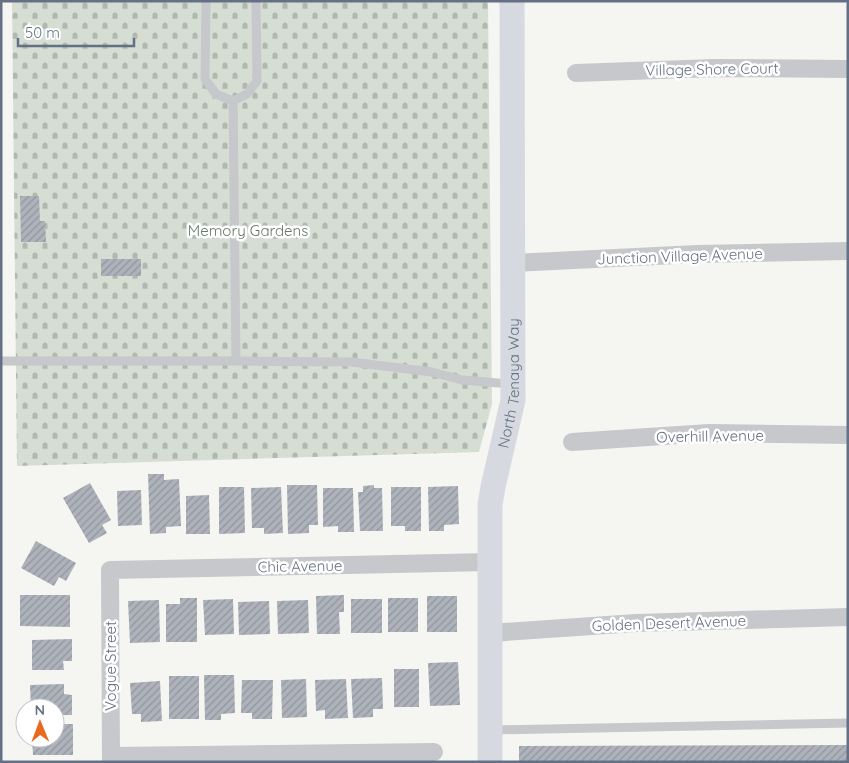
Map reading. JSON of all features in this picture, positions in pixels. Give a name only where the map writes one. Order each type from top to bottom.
[{"type":"main road","name":"North Tenaya Way","points":[[490,762],[490,505],[510,416],[513,385],[512,1]]},
{"type":"street","name":"Village Shore Court","points":[[576,73],[714,68],[848,68]]},
{"type":"street","name":"Junction Village Avenue","points":[[513,263],[697,254],[848,251]]},
{"type":"street","name":"Overhill Avenue","points":[[572,442],[709,433],[848,436]]},
{"type":"street","name":"Chic Avenue","points":[[110,570],[489,562]]},
{"type":"street","name":"Vogue Street","points":[[110,570],[111,759]]},
{"type":"street","name":"Golden Desert Avenue","points":[[490,633],[636,623],[848,617]]},
{"type":"street","points":[[111,759],[434,752]]},
{"type":"lane","points":[[206,1],[206,79],[216,94],[233,101],[247,94],[257,81],[256,1]]},
{"type":"lane","points":[[233,101],[236,361]]},
{"type":"lane","points":[[1,361],[350,362],[432,372],[462,380],[513,385]]},
{"type":"lane","points":[[490,730],[848,723]]},
{"type":"green space","name":"Memory Gardens","points":[[12,1],[488,1],[492,404],[479,452],[17,466]]},
{"type":"building","points":[[20,196],[39,196],[40,221],[45,221],[46,242],[21,242]]},
{"type":"building","points":[[101,259],[141,259],[141,276],[101,276]]},
{"type":"building","points":[[148,474],[164,474],[164,480],[179,479],[181,526],[166,527],[166,533],[150,534]]},
{"type":"building","points":[[90,483],[111,520],[102,525],[107,533],[89,543],[63,498]]},
{"type":"building","points":[[287,485],[317,485],[318,525],[309,525],[309,533],[288,534]]},
{"type":"building","points":[[374,485],[374,488],[382,488],[383,531],[360,531],[358,492],[363,492],[363,486]]},
{"type":"building","points":[[458,486],[459,524],[444,525],[444,531],[429,531],[428,487]]},
{"type":"building","points":[[219,487],[244,487],[245,533],[219,534]]},
{"type":"building","points":[[281,487],[283,533],[264,534],[264,528],[252,528],[251,488]]},
{"type":"building","points":[[391,487],[421,487],[421,531],[405,531],[405,526],[391,526]]},
{"type":"building","points":[[323,488],[353,488],[354,532],[338,532],[338,526],[323,527]]},
{"type":"building","points":[[141,490],[142,525],[118,526],[117,491]]},
{"type":"building","points":[[209,495],[210,534],[186,534],[186,496]]},
{"type":"building","points":[[36,541],[76,563],[66,581],[59,577],[54,586],[21,568]]},
{"type":"building","points":[[20,595],[70,595],[70,627],[20,626]]},
{"type":"building","points":[[344,595],[344,612],[339,612],[340,634],[317,634],[316,596]]},
{"type":"building","points":[[427,596],[457,596],[457,632],[427,632]]},
{"type":"building","points":[[180,598],[197,598],[197,642],[166,642],[166,604],[180,604]]},
{"type":"building","points":[[388,598],[418,598],[418,632],[388,632]]},
{"type":"building","points":[[233,599],[234,634],[205,635],[203,600]]},
{"type":"building","points":[[351,599],[382,599],[382,633],[351,633]]},
{"type":"building","points":[[159,600],[160,642],[130,643],[128,601]]},
{"type":"building","points":[[308,600],[309,633],[278,634],[277,601]]},
{"type":"building","points":[[269,601],[270,634],[239,635],[238,602]]},
{"type":"building","points":[[72,639],[72,661],[63,661],[64,670],[32,670],[32,640]]},
{"type":"building","points":[[458,662],[460,705],[430,706],[428,663]]},
{"type":"building","points":[[394,669],[419,669],[419,707],[394,707]]},
{"type":"building","points":[[204,675],[234,675],[235,713],[221,714],[221,720],[205,720]]},
{"type":"building","points":[[169,676],[199,676],[199,719],[169,719]]},
{"type":"building","points":[[382,678],[383,709],[373,709],[373,717],[353,718],[351,679]]},
{"type":"building","points":[[306,679],[307,717],[282,718],[281,680]]},
{"type":"building","points":[[346,679],[348,718],[325,719],[325,710],[316,711],[315,680]]},
{"type":"building","points":[[242,680],[273,680],[272,719],[252,719],[252,713],[241,713]]},
{"type":"building","points":[[160,681],[162,721],[141,722],[141,714],[132,714],[130,683]]},
{"type":"building","points":[[64,684],[64,694],[72,695],[72,715],[65,715],[65,698],[31,698],[30,685]]},
{"type":"building","points":[[65,724],[73,724],[73,755],[33,755],[33,748],[65,748]]},
{"type":"building","points":[[848,745],[848,762],[519,762],[519,746]]}]
